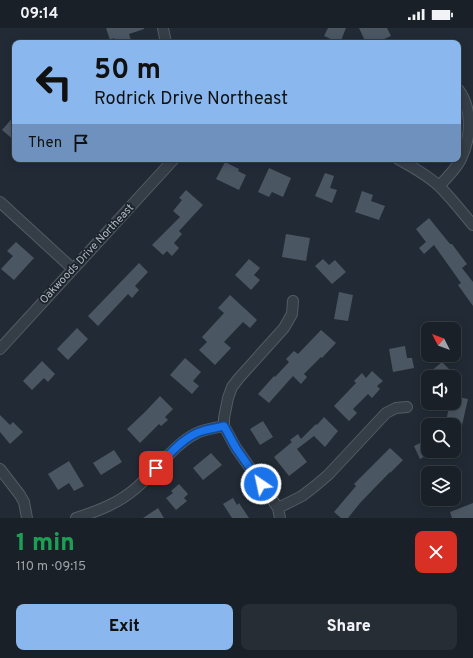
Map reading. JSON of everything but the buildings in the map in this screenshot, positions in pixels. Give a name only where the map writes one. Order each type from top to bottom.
[{"type":"street","points":[[164,28],[166,40]]},
{"type":"street","points":[[461,94],[465,103],[470,129],[461,159]]},
{"type":"street","name":"Oakwoods Drive Northeast","points":[[0,349],[171,162]]},
{"type":"street","points":[[403,162],[425,175],[439,186],[473,225]]},
{"type":"street","points":[[439,186],[459,162]]},
{"type":"street","points":[[0,202],[73,269]]},
{"type":"street","points":[[293,301],[292,314],[284,328],[232,387],[225,410],[224,426],[236,448],[279,513],[328,475],[386,413],[396,408],[407,407]]},
{"type":"street","points":[[76,518],[109,506],[121,499],[135,489],[187,439],[202,431],[224,426]]},
{"type":"street","points":[[0,469],[24,502],[27,518]]},
{"type":"route","points":[[156,468],[174,450],[195,434],[224,426],[236,448],[261,484]]}]
